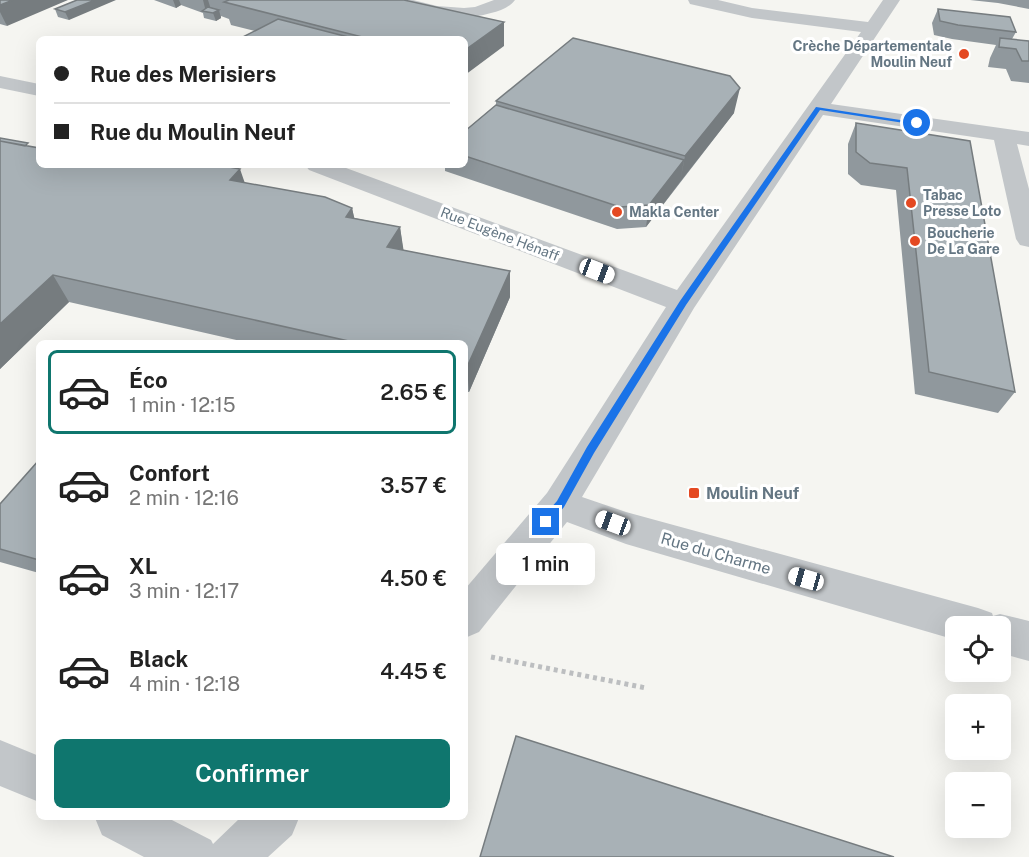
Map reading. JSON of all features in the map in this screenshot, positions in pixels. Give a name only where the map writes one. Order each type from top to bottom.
[{"type":"street","points":[[392,0],[460,16],[489,10],[507,0]]},
{"type":"street","points":[[696,0],[752,13],[873,27]]},
{"type":"street","points":[[468,615],[561,504],[591,450],[683,303],[892,0]]},
{"type":"street","points":[[0,82],[36,89]]},
{"type":"street","points":[[818,108],[1029,139]]},
{"type":"street","points":[[1004,136],[1029,239]]},
{"type":"street","name":"Rue Eugène Hénaff","points":[[324,168],[683,303]]},
{"type":"street","name":"Rue du Charme","points":[[561,504],[626,528],[945,618]]},
{"type":"street","points":[[1011,636],[1029,641]]},
{"type":"street","points":[[0,763],[36,778]]},
{"type":"street","points":[[123,820],[194,857]]},
{"type":"street","points":[[232,857],[272,820]]},
{"type":"path","points":[[488,657],[646,688]]},
{"type":"building","points":[[0,0],[13,0],[0,5]]},
{"type":"building","points":[[77,0],[95,0],[65,12],[55,9]]},
{"type":"building","points":[[229,0],[404,0],[504,22],[468,48],[468,36],[358,36],[224,2]]},
{"type":"building","points":[[208,7],[219,10],[213,13],[202,11]]},
{"type":"building","points":[[938,9],[1010,17],[1016,32],[940,21]]},
{"type":"building","points":[[278,19],[344,36],[245,36]]},
{"type":"building","points":[[573,38],[730,76],[740,88],[685,156],[496,101]]},
{"type":"building","points":[[1000,38],[1029,41],[1029,61],[1022,61],[1016,49],[999,47]]},
{"type":"building","points":[[496,105],[684,160],[649,205],[620,207],[468,157],[468,128]]},
{"type":"building","points":[[856,123],[970,141],[1015,392],[929,372],[907,168],[870,163],[856,152]]},
{"type":"building","points":[[0,138],[28,143],[25,146],[0,141]]},
{"type":"building","points":[[0,141],[36,147],[36,168],[240,169],[230,180],[325,197],[352,208],[346,217],[400,227],[387,247],[510,271],[468,365],[468,340],[344,340],[53,275],[0,324]]},
{"type":"building","points":[[36,463],[36,559],[0,549],[0,504]]},
{"type":"building","points":[[516,736],[894,857],[480,857]]},
{"type":"place","name":"Crèche Départementale Moulin Neuf","points":[[964,54]]},
{"type":"place","name":"Tabac Presse Loto","points":[[911,203]]},
{"type":"place","name":"Makla Center","points":[[617,212]]},
{"type":"place","name":"Boucherie De La Gare","points":[[915,241]]},
{"type":"place","name":"Moulin Neuf","points":[[694,493]]},
{"type":"route","points":[[546,522],[561,504],[591,450],[683,303],[818,108],[917,123]]}]
